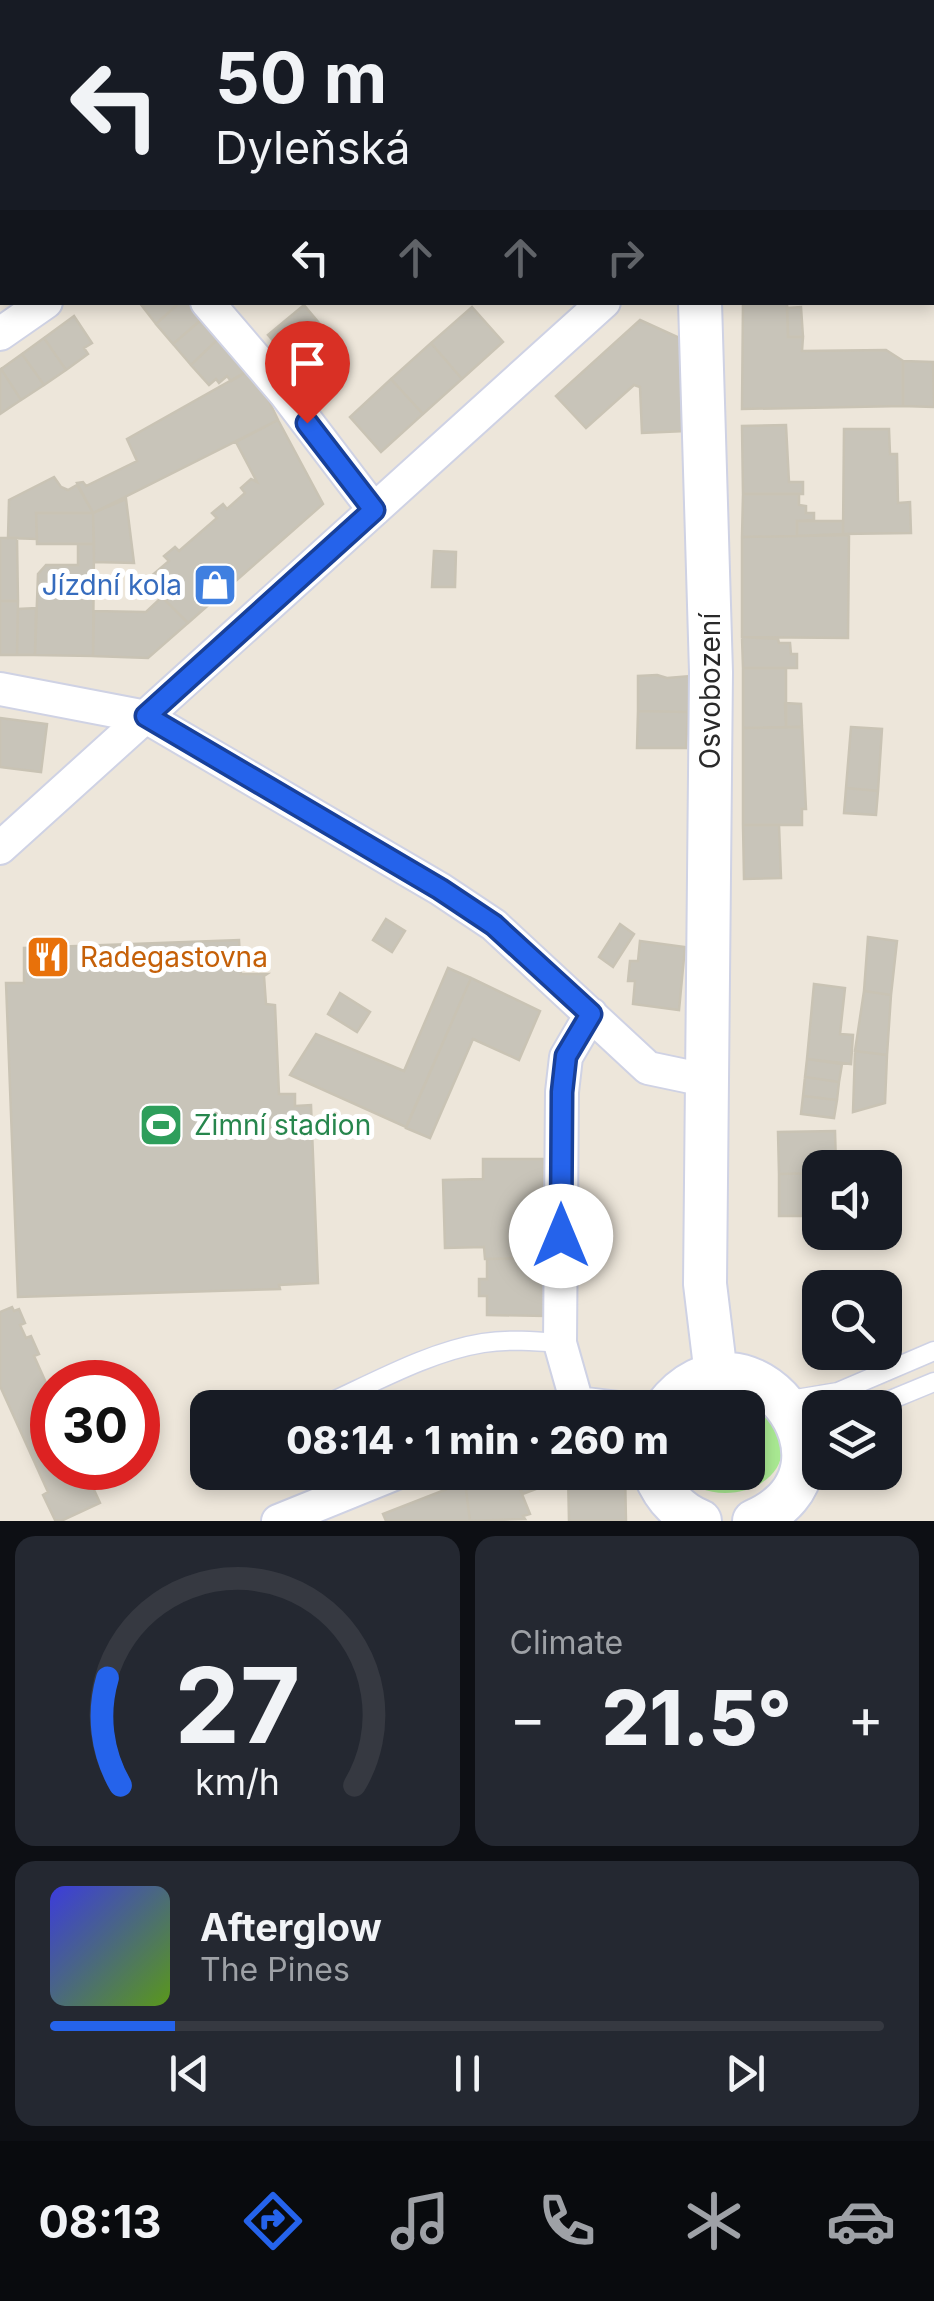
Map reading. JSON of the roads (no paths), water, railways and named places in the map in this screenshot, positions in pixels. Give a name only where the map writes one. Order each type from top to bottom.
[{"type":"street","points":[[0,334],[42,305]]},
{"type":"street","points":[[210,305],[285,394],[374,510]]},
{"type":"street","points":[[0,848],[601,305]]},
{"type":"street","name":"Osvobození","points":[[700,305],[711,672],[705,1284],[716,1375]]},
{"type":"street","points":[[0,689],[146,716],[424,879],[494,925],[648,1068],[705,1080]]},
{"type":"street","points":[[568,1390],[560,1344],[562,1092],[566,1056],[591,1014]]},
{"type":"street","points":[[681,1390],[716,1375],[754,1380],[784,1401],[796,1419],[802,1440]]},
{"type":"street","points":[[771,1517],[787,1497],[802,1467]]},
{"type":"street","points":[[278,1521],[355,1490]]},
{"type":"street","points":[[662,1490],[692,1520]]},
{"type":"lane","points":[[359,1390],[440,1355],[482,1343],[529,1340],[560,1344]]},
{"type":"lane","points":[[784,1401],[838,1392],[934,1351]]},
{"type":"lane","points":[[902,1395],[934,1382]]},
{"type":"place","name":"Jízdní kola","points":[[215,585]]},
{"type":"place","name":"Radegastovna","points":[[48,957]]},
{"type":"place","name":"Zimní stadion","points":[[161,1125]]}]
